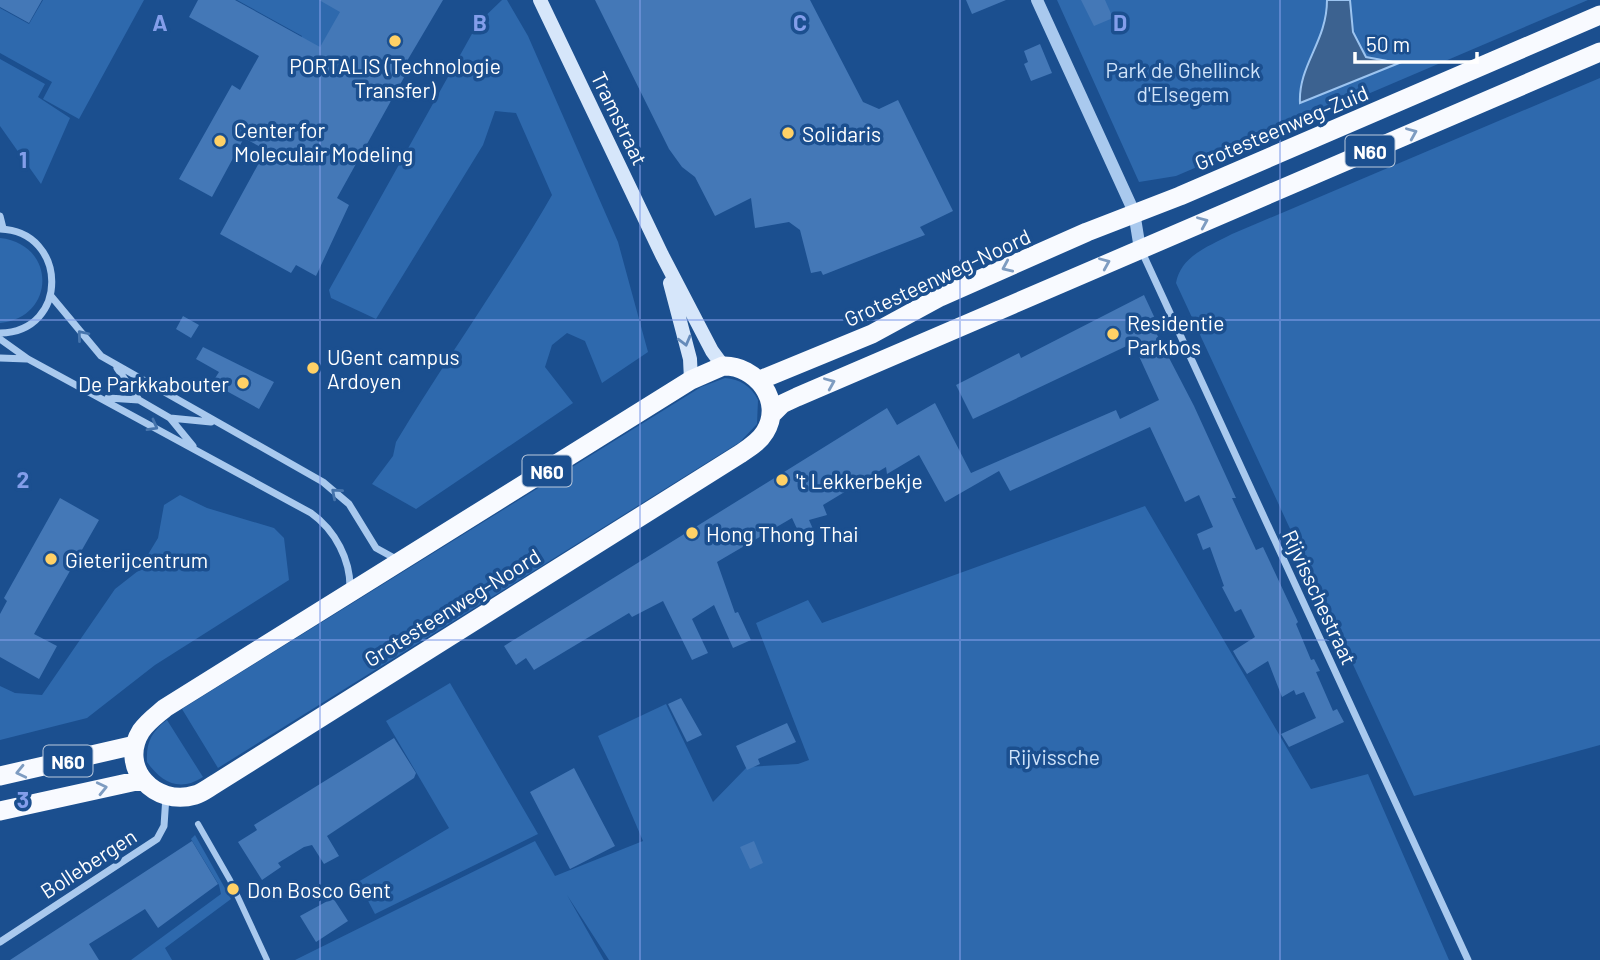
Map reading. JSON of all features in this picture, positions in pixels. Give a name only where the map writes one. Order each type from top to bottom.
[{"type":"highway","name":"Grotesteenweg-Zuid","points":[[1133,212],[1192,191],[1600,15]]},
{"type":"highway","name":"N60","points":[[1140,249],[1600,52]]},
{"type":"highway","name":"Grotesteenweg-Noord","points":[[760,380],[872,334],[940,297],[1133,212]]},
{"type":"highway","name":"Grotesteenweg-Noord","points":[[166,795],[195,795],[215,784],[740,454],[764,433],[771,415],[782,404],[1140,249]]},
{"type":"highway","name":"N60","points":[[0,776],[135,745],[148,722],[165,708],[349,596],[691,380],[723,366]]},
{"type":"highway","points":[[723,366],[741,368],[760,380],[770,400],[771,415]]},
{"type":"highway","points":[[135,745],[135,766],[141,780],[152,790],[166,795]]},
{"type":"highway","name":"N60","points":[[0,811],[141,780]]},
{"type":"main road","name":"Tramstraat","points":[[540,0],[662,254],[712,351],[723,366]]},
{"type":"main road","name":"Tramstraat","points":[[662,254],[688,352],[691,380]]},
{"type":"street","points":[[1037,0],[1133,212],[1140,249]]},
{"type":"street","points":[[0,216],[1,229],[32,240],[43,250],[50,265],[51,296],[39,317],[26,327],[0,333]]},
{"type":"street","name":"Rijvisschestraat","points":[[1140,249],[1468,960]]},
{"type":"street","points":[[51,296],[79,332],[115,365],[139,400],[170,418],[195,449]]},
{"type":"street","points":[[0,339],[28,359],[320,519],[348,564],[349,596]]},
{"type":"street","points":[[0,358],[28,359]]},
{"type":"street","points":[[115,365],[323,482],[349,504],[376,548],[390,557],[404,561]]},
{"type":"street","points":[[103,398],[139,400]]},
{"type":"street","points":[[170,418],[216,422]]},
{"type":"street","name":"Bollebergen","points":[[0,942],[157,839],[164,825],[166,795]]},
{"type":"street","points":[[198,824],[230,880],[267,960]]},
{"type":"green space","points":[[43,0],[144,0],[79,119],[43,99],[52,82],[0,53],[0,8],[29,24]]},
{"type":"green space","points":[[237,0],[339,0],[346,4],[309,66],[291,57],[302,36]]},
{"type":"green space","points":[[502,0],[507,0],[528,36],[618,242],[648,352],[602,383],[585,341],[567,333],[552,345],[545,367],[573,403],[416,509],[372,484],[393,456],[396,442],[552,195],[516,113],[495,111],[483,145],[376,319],[331,298],[329,290],[478,23]]},
{"type":"green space","name":"Park de Ghellinck d'Elsegem","points":[[1057,0],[1588,0],[1176,176],[1139,182]]},
{"type":"green space","points":[[0,59],[45,84],[38,97],[70,118],[41,184],[0,126]]},
{"type":"green space","points":[[1600,78],[1600,745],[1414,796],[1176,283],[1179,273],[1190,258],[1232,234]]},
{"type":"green space","points":[[0,238],[19,243],[32,253],[40,266],[42,281],[40,295],[32,308],[18,318],[0,323]]},
{"type":"green space","points":[[725,378],[744,384],[758,400],[757,424],[740,442],[218,768],[182,709],[701,387]]},
{"type":"green space","points":[[180,495],[207,508],[274,528],[284,538],[289,580],[155,665],[87,718],[0,740],[0,686],[15,693],[42,695],[115,589],[138,571],[158,538],[164,505]]},
{"type":"green space","name":"Rijvissche","points":[[1145,506],[1311,789],[1368,774],[1449,960],[609,960],[567,895],[604,960],[295,960],[535,841],[555,876],[643,841],[598,736],[666,704],[713,802],[747,767],[798,764],[809,760],[756,623],[808,600],[822,623]]},
{"type":"green space","points":[[450,683],[538,834],[375,914],[358,882],[449,828],[386,721]]},
{"type":"green space","points":[[167,720],[203,777],[195,782],[172,783],[159,775],[147,762],[147,749],[151,738]]},
{"type":"green space","points":[[195,835],[231,899],[165,948],[172,960],[131,960],[221,894],[219,885],[191,839]]},
{"type":"shaded area","points":[[1327,0],[1350,0],[1353,32],[1366,57],[1399,63],[1300,103],[1303,77],[1322,28]]},
{"type":"building","points":[[0,0],[42,0],[29,23],[0,7]]},
{"type":"building","points":[[198,0],[235,0],[320,47],[340,12],[319,0],[443,0],[407,61],[412,63],[337,198],[349,205],[316,276],[296,265],[291,273],[220,234],[266,150],[244,138],[212,197],[179,179],[232,85],[240,90],[259,56],[189,17]]},
{"type":"building","name":"Solidaris","points":[[595,0],[810,0],[863,102],[879,109],[898,100],[953,211],[920,227],[925,235],[823,275],[821,271],[811,273],[800,230],[789,222],[755,228],[751,198],[715,216],[695,177],[682,167],[669,149]]},
{"type":"building","points":[[966,0],[1006,0],[972,14]]},
{"type":"building","points":[[1081,0],[1105,0],[1113,18],[1094,26]]},
{"type":"building","points":[[1040,44],[1052,73],[1031,81],[1024,64],[1028,62],[1024,51]]},
{"type":"building","points":[[1144,295],[1158,325],[1153,327],[1194,406],[1236,498],[1232,498],[1256,550],[1263,547],[1298,622],[1296,624],[1311,660],[1314,659],[1320,671],[1316,672],[1333,711],[1337,709],[1344,722],[1289,747],[1281,734],[1316,718],[1304,692],[1296,695],[1294,690],[1282,697],[1268,661],[1247,674],[1233,651],[1255,637],[1241,609],[1235,612],[1222,587],[1224,586],[1210,547],[1203,550],[1197,534],[1213,527],[1199,495],[1185,502],[1150,427],[1010,491],[999,471],[945,502],[919,455],[887,474],[886,467],[823,505],[827,515],[809,520],[817,538],[804,544],[792,518],[717,562],[735,613],[738,612],[751,640],[733,648],[714,605],[692,619],[708,653],[692,660],[663,601],[632,617],[629,613],[534,670],[526,658],[516,665],[504,646],[887,408],[897,425],[935,403],[971,473],[1116,410],[1120,419],[1159,400],[1133,343],[973,419],[956,385],[1019,353],[1021,358]]},
{"type":"building","points":[[183,316],[199,325],[191,338],[176,329]]},
{"type":"building","name":"De Parkkabouter","points":[[203,347],[274,382],[259,409],[212,383],[219,372],[196,359]]},
{"type":"building","name":"Gieterijcentrum","points":[[60,498],[99,520],[34,634],[57,646],[39,679],[0,657],[0,614],[7,601],[4,598]]},
{"type":"building","points":[[681,698],[702,735],[687,742],[668,704]]},
{"type":"building","points":[[787,723],[796,742],[758,759],[760,764],[747,770],[736,746]]},
{"type":"building","points":[[394,738],[416,773],[414,778],[327,836],[339,856],[324,864],[312,845],[304,847],[278,863],[281,867],[262,880],[238,842],[257,830],[254,825]]},
{"type":"building","points":[[574,768],[615,846],[570,869],[530,792]]},
{"type":"building","points":[[192,841],[218,884],[158,928],[145,909],[89,944],[99,960],[10,960]]},
{"type":"building","points":[[754,841],[763,863],[750,869],[740,847]]},
{"type":"building","points":[[333,898],[348,921],[316,942],[300,916]]},
{"type":"place","name":"PORTALIS (Technologie Transfer)","points":[[395,41]]},
{"type":"place","name":"Solidaris","points":[[788,133]]},
{"type":"place","name":"Center for Moleculair Modeling","points":[[220,141]]},
{"type":"place","name":"Residentie Parkbos","points":[[1113,334]]},
{"type":"place","name":"UGent campus Ardoyen","points":[[313,368]]},
{"type":"place","name":"De Parkkabouter","points":[[243,383]]},
{"type":"place","name":"'t Lekkerbekje","points":[[782,480]]},
{"type":"place","name":"Hong Thong Thai","points":[[692,533]]},
{"type":"place","name":"Gieterijcentrum","points":[[51,559]]},
{"type":"place","name":"Don Bosco Gent","points":[[233,889]]}]
